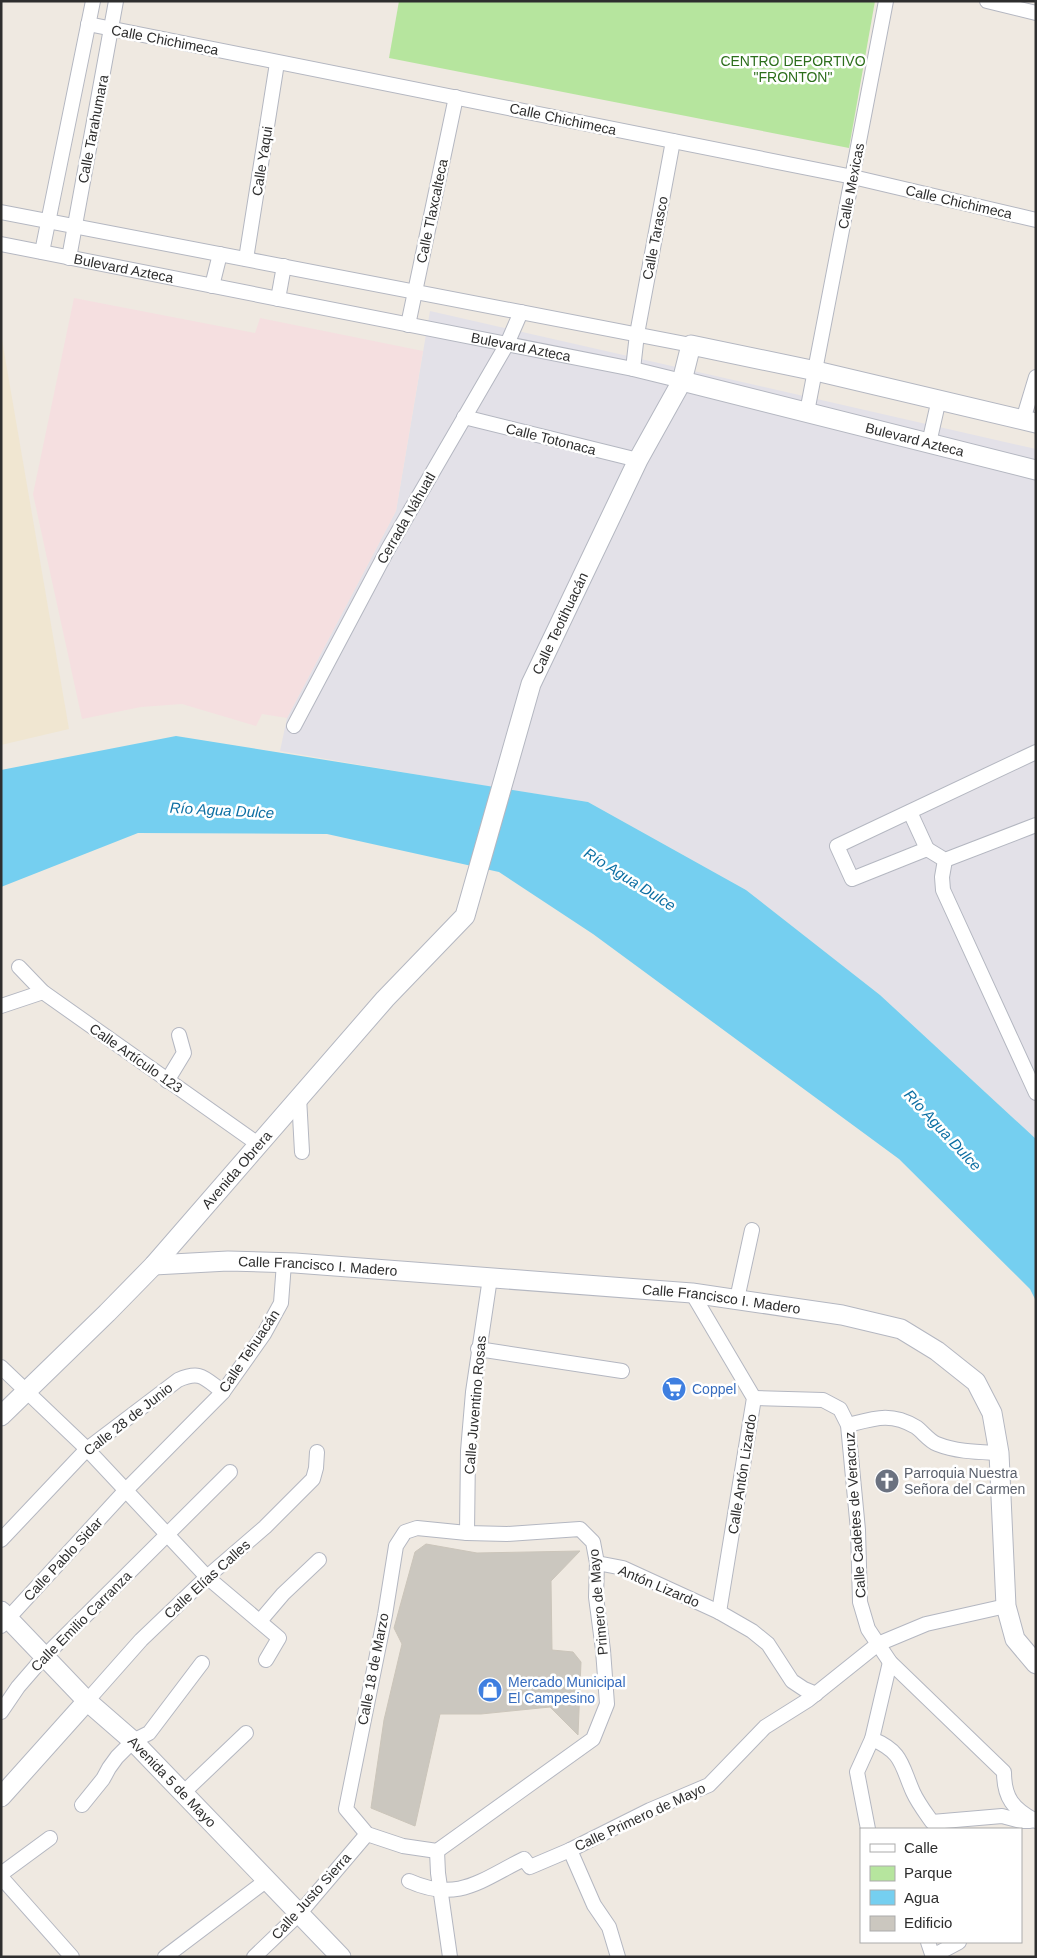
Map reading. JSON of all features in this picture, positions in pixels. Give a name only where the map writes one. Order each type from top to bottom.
[{"type":"street","name":"Calle Tarahumara","points":[[42,252],[93,1]]},
{"type":"street","name":"Calle Tarahumara","points":[[69,258],[116,1]]},
{"type":"street","name":"Calle Mexicas","points":[[807,412],[886,1]]},
{"type":"street","points":[[987,1],[1036,13]]},
{"type":"street","name":"Calle Chichimeca","points":[[88,24],[853,177],[1036,220]]},
{"type":"street","name":"Calle Yaqui","points":[[246,259],[277,63]]},
{"type":"street","name":"Calle Tlaxcalteca","points":[[408,325],[456,97]]},
{"type":"street","name":"Calle Tarasco","points":[[633,369],[637,334],[673,142]]},
{"type":"street","points":[[1,212],[691,345],[939,399],[1029,422],[1036,377]]},
{"type":"street","name":"Bulevard Azteca","points":[[1,244],[633,369],[1036,470]]},
{"type":"street","points":[[212,286],[220,254]]},
{"type":"street","points":[[278,299],[284,266]]},
{"type":"street","name":"Cerrada Náhuatl","points":[[294,726],[388,549],[507,344],[521,312]]},
{"type":"street","name":"Calle Teotihuacán","points":[[465,916],[531,684],[638,460],[682,380],[691,345]]},
{"type":"street","points":[[929,443],[939,399]]},
{"type":"street","name":"Calle Totonaca","points":[[464,418],[638,460]]},
{"type":"street","points":[[927,848],[852,879],[837,846],[1036,752]]},
{"type":"street","points":[[910,812],[927,848],[945,860]]},
{"type":"street","points":[[945,860],[1036,825]]},
{"type":"street","points":[[945,860],[942,890],[1036,1093]]},
{"type":"street","name":"Avenida Obrera","points":[[1,1416],[154,1265],[385,999],[465,916]]},
{"type":"street","name":"Calle Artículo 123","points":[[19,967],[43,992],[258,1144]]},
{"type":"street","points":[[1,1006],[43,992]]},
{"type":"street","points":[[167,1081],[184,1053],[179,1035]]},
{"type":"street","points":[[299,1096],[302,1152]]},
{"type":"street","points":[[737,1299],[752,1230]]},
{"type":"street","name":"Calle Francisco I. Madero","points":[[154,1265],[228,1261],[284,1263],[692,1293],[842,1315],[901,1329],[937,1351],[976,1382],[992,1413],[999,1453],[1006,1606],[1016,1639],[1036,1664]]},
{"type":"street","name":"Calle Tehuacán","points":[[125,1491],[223,1392],[264,1334],[281,1304],[284,1263]]},
{"type":"street","name":"Calle Juventino Rosas","points":[[467,1533],[468,1451],[478,1349],[490,1278]]},
{"type":"street","name":"Calle Antón Lizardo","points":[[692,1293],[754,1398],[719,1612]]},
{"type":"street","points":[[478,1349],[622,1371]]},
{"type":"street","points":[[1,1368],[87,1449],[207,1577],[279,1638],[266,1660]]},
{"type":"street","name":"Calle 28 de Junio","points":[[1,1540],[87,1449],[178,1380],[190,1375],[201,1376],[223,1392]]},
{"type":"street","name":"Calle Cadetes de Veracruz","points":[[754,1398],[823,1400],[840,1409],[848,1425],[858,1530],[860,1602],[868,1629],[890,1662],[1004,1772],[1004,1784],[1009,1799],[1020,1812],[1036,1821]]},
{"type":"street","points":[[848,1425],[881,1416],[900,1419],[917,1428],[936,1444],[958,1450],[999,1453]]},
{"type":"street","name":"Calle Elías Calles","points":[[87,1701],[141,1640],[207,1577],[265,1527],[313,1478],[317,1452]]},
{"type":"street","name":"Calle Emilio Carranza","points":[[1,1712],[18,1686],[44,1657],[230,1472]]},
{"type":"street","name":"Calle Pablo Sidar","points":[[4,1619],[125,1491]]},
{"type":"street","name":"Primero de Mayo","points":[[405,1532],[417,1528],[467,1533],[507,1534],[580,1529],[593,1542],[597,1563],[596,1597],[603,1650],[606,1704],[593,1739],[437,1850]]},
{"type":"street","name":"Calle 18 de Marzo","points":[[367,1834],[346,1809],[385,1615],[396,1546],[405,1532]]},
{"type":"street","points":[[260,1621],[283,1594],[319,1560]]},
{"type":"street","name":"Antón Lizardo","points":[[597,1563],[623,1568],[719,1612],[752,1631],[768,1644],[792,1681],[816,1694]]},
{"type":"street","name":"Calle Primero de Mayo","points":[[441,1891],[463,1889],[524,1859],[530,1867],[570,1850],[650,1810],[709,1785],[766,1727],[816,1694],[878,1644],[926,1624],[1006,1606]]},
{"type":"street","name":"Avenida 5 de Mayo","points":[[4,1619],[87,1701],[133,1742],[341,1957]]},
{"type":"street","points":[[868,1828],[857,1772],[872,1739],[890,1662]]},
{"type":"street","points":[[82,1805],[104,1779],[113,1762],[133,1742],[149,1733],[202,1663]]},
{"type":"street","points":[[1,1797],[87,1701]]},
{"type":"street","points":[[183,1793],[246,1733]]},
{"type":"street","points":[[872,1739],[886,1745],[900,1760],[913,1792],[932,1822],[1002,1816],[1021,1821],[1036,1821]]},
{"type":"street","points":[[367,1834],[403,1846],[437,1850],[450,1957]]},
{"type":"street","name":"Calle Justo Sierra","points":[[254,1957],[299,1914],[367,1834]]},
{"type":"street","points":[[50,1838],[1,1876],[72,1957]]},
{"type":"street","points":[[570,1850],[594,1905],[609,1927],[618,1957]]},
{"type":"street","points":[[165,1957],[266,1880]]},
{"type":"street","points":[[409,1881],[424,1888],[441,1891]]},
{"type":"street","points":[[928,1943],[933,1956],[957,1943]]},
{"type":"shaded area","points":[[74,298],[255,333],[260,318],[423,351],[396,511],[287,718],[262,714],[256,726],[182,704],[141,707],[82,719],[33,494]]},
{"type":"shaded area","points":[[430,311],[1036,449],[1036,1139],[880,995],[746,890],[588,802],[280,751],[287,718],[396,511]]},
{"type":"shaded area","points":[[1,334],[69,729],[1,745]]},
{"type":"green space","name":"CENTRO DEPORTIVO \"FRONTON\"","points":[[399,1],[875,1],[849,148],[389,58]]},
{"type":"water","name":"Río Agua Dulce","points":[[176,736],[588,802],[746,890],[880,995],[1036,1139],[1036,1301],[1030,1289],[899,1159],[593,934],[499,872],[327,834],[138,833],[1,887],[1,770]]},
{"type":"building","name":"Mercado Municipal El Campesino","points":[[426,1544],[477,1553],[580,1551],[551,1581],[552,1650],[573,1652],[581,1662],[578,1735],[550,1707],[481,1714],[440,1714],[415,1826],[371,1808],[384,1720],[402,1644],[394,1628],[415,1552]]},
{"type":"place","name":"Coppel","points":[[674,1389]]},
{"type":"place","name":"Parroquia Nuestra Señora del Carmen","points":[[887,1481]]},
{"type":"place","name":"Mercado Municipal El Campesino","points":[[490,1690]]}]
